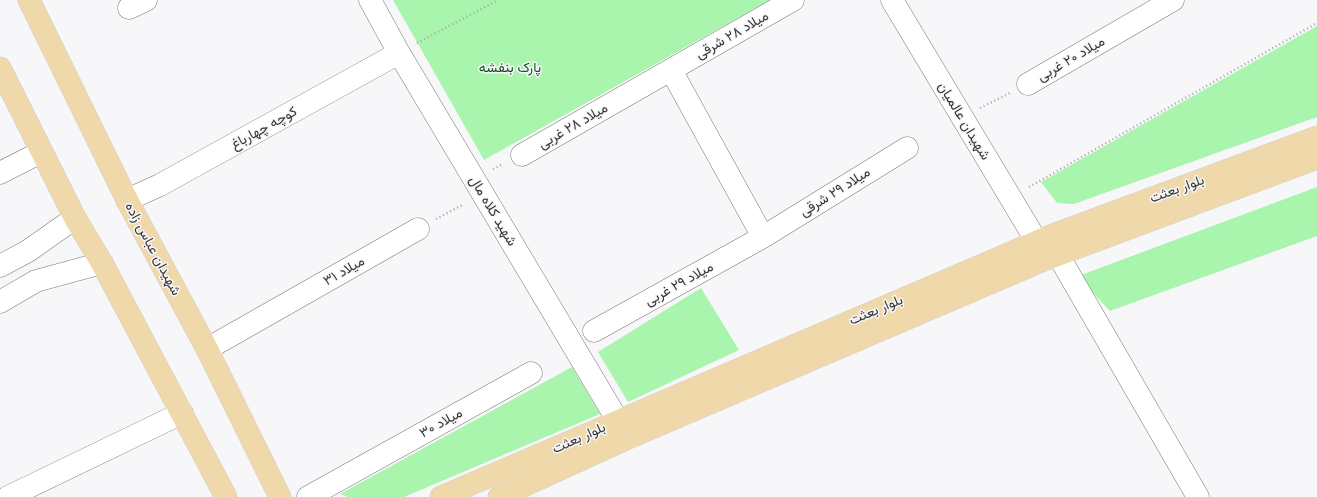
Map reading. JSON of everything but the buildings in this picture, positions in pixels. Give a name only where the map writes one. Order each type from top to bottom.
[{"type":"main road","name":"شهیدان عباس زاده","points":[[29,0],[127,200],[207,349],[280,497]]},
{"type":"main road","points":[[0,68],[75,218],[102,263],[226,497]]},
{"type":"main road","name":"بلوار بعثت","points":[[441,497],[1036,242],[1317,137]]},
{"type":"main road","name":"بلوار بعثت","points":[[499,497],[633,436],[1058,255],[1317,158]]},
{"type":"street","name":"شهید کلاه مال","points":[[370,0],[399,53],[618,421]]},
{"type":"street","name":"میلاد ۲۸ شرقی","points":[[671,70],[793,0]]},
{"type":"street","name":"شهیدان عالمیان","points":[[892,0],[1036,242]]},
{"type":"street","name":"میلاد ۲۰ غربی","points":[[1028,84],[1167,1]]},
{"type":"street","name":"کوچه چهارباغ","points":[[127,200],[160,185],[399,53]]},
{"type":"street","name":"میلاد ۲۸ غربی","points":[[522,155],[671,70]]},
{"type":"street","points":[[671,70],[763,237]]},
{"type":"street","name":"میلاد ۲۹ شرقی","points":[[763,237],[907,148]]},
{"type":"street","points":[[0,173],[41,152]]},
{"type":"street","points":[[0,266],[28,251],[75,218]]},
{"type":"street","name":"میلاد ۳۱","points":[[207,349],[418,229]]},
{"type":"street","name":"میلاد ۲۹ غربی","points":[[594,331],[763,237]]},
{"type":"street","points":[[28,251],[41,261],[42,270],[36,281]]},
{"type":"street","points":[[1058,255],[1198,497]]},
{"type":"street","points":[[0,302],[36,281],[102,263]]},
{"type":"street","name":"میلاد ۳۰","points":[[308,497],[531,373]]},
{"type":"street","points":[[8,497],[182,413]]},
{"type":"path","points":[[399,53],[498,0]]},
{"type":"path","points":[[1029,187],[1317,23]]},
{"type":"path","name":"میلاد ۲۰ غربی","points":[[975,111],[1028,84]]},
{"type":"path","name":"میلاد ۲۸ غربی","points":[[478,186],[522,155]]},
{"type":"path","points":[[418,229],[478,186]]},
{"type":"green space","name":"پارک بنفشه","points":[[393,0],[770,0],[484,160]]},
{"type":"green space","points":[[1317,26],[1317,117],[1074,204],[1057,203],[1041,182]]},
{"type":"green space","points":[[1317,187],[1317,236],[1110,311],[1094,294],[1081,275]]},
{"type":"green space","points":[[701,288],[739,350],[628,402],[598,352]]},
{"type":"green space","points":[[572,367],[600,414],[404,497],[348,497],[340,494]]}]
